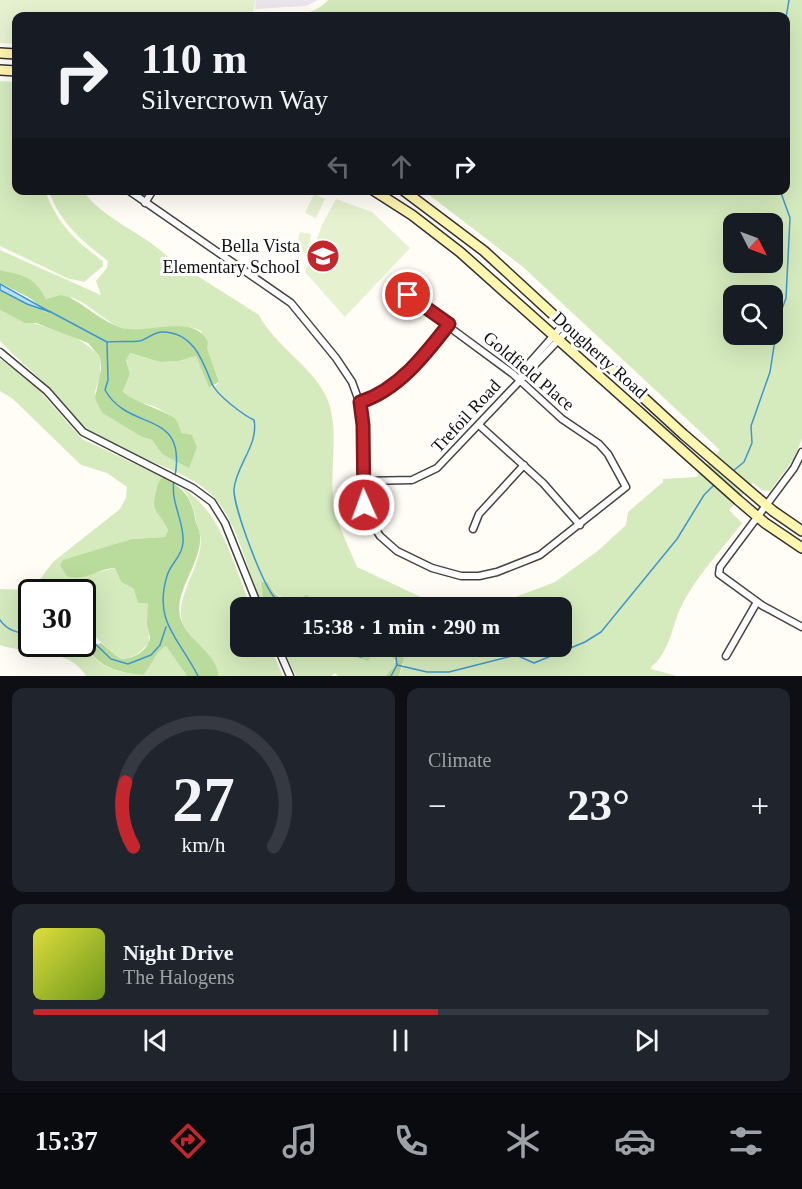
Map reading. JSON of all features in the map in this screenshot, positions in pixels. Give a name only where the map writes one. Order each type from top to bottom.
[{"type":"main road","name":"Dougherty Road","points":[[381,195],[412,215],[460,252],[738,500],[802,548]]},
{"type":"main road","name":"Dougherty Road","points":[[410,195],[484,251],[747,489],[802,531]]},
{"type":"street","points":[[135,195],[291,303],[336,358],[352,382],[360,402],[363,425],[362,481],[366,514],[390,546],[432,567],[461,576],[479,576],[519,565],[540,555],[580,525],[524,465],[479,425]]},
{"type":"street","points":[[146,203],[150,195]]},
{"type":"street","name":"Goldfield Place","points":[[401,288],[520,380],[562,418],[599,444],[608,454],[626,487],[580,525]]},
{"type":"street","points":[[360,402],[384,393],[396,384],[449,324]]},
{"type":"street","name":"Trefoil Road","points":[[362,481],[412,480],[425,475],[443,463],[520,380],[525,368],[566,327]]},
{"type":"street","points":[[0,352],[47,391],[83,432],[207,497],[220,513],[254,597]]},
{"type":"street","points":[[802,452],[720,567],[719,574],[757,602],[802,627]]},
{"type":"street","points":[[473,529],[479,514],[524,465]]},
{"type":"street","points":[[726,656],[757,602]]},
{"type":"street","points":[[282,657],[290,676]]},
{"type":"shaded area","points":[[256,0],[318,0],[306,6],[255,9]]},
{"type":"green space","points":[[0,0],[256,0],[253,12],[12,12],[12,44],[0,43]]},
{"type":"green space","points":[[328,0],[802,0],[802,439],[793,460],[770,491],[762,490],[753,483],[729,510],[742,523],[687,595],[666,646],[651,669],[677,676],[399,676],[404,664],[394,658],[394,667],[385,676],[338,676],[335,673],[331,676],[296,676],[287,657],[572,657],[572,597],[516,597],[555,582],[599,550],[626,525],[628,512],[663,482],[663,479],[696,477],[720,450],[523,267],[429,195],[790,195],[790,12],[310,12]]},
{"type":"green space","points":[[0,81],[12,82],[12,195],[47,195],[55,213],[68,231],[103,261],[103,266],[84,282],[67,278],[0,246]]},
{"type":"green space","points":[[51,195],[87,195],[102,210],[169,258],[259,315],[274,336],[311,374],[326,396],[334,433],[332,485],[334,506],[342,533],[357,567],[421,597],[282,597],[272,590],[268,582],[261,582],[266,597],[259,597],[236,533],[212,495],[188,478],[111,444],[91,432],[79,422],[47,385],[0,341],[0,310],[78,339],[100,357],[100,375],[95,392],[102,413],[142,437],[152,440],[162,454],[189,467],[197,448],[182,433],[173,417],[156,407],[132,400],[123,391],[130,374],[126,359],[129,353],[160,362],[179,361],[196,356],[209,388],[217,385],[219,382],[201,331],[184,327],[140,330],[122,328],[78,300],[69,297],[46,299],[32,282],[0,270],[0,250],[101,295],[96,281],[107,268],[108,261],[72,230],[59,212]]},
{"type":"green space","points":[[314,195],[325,199],[316,218],[305,213]]},
{"type":"green space","points":[[336,199],[372,212],[410,248],[345,317],[305,272],[322,225]]},
{"type":"green space","points":[[300,232],[311,234],[307,254],[295,252]]},
{"type":"green space","points":[[0,270],[21,275],[32,281],[46,299],[61,295],[69,297],[108,322],[122,328],[181,326],[201,333],[208,342],[207,348],[219,382],[209,388],[196,356],[179,361],[160,362],[130,353],[126,360],[130,374],[123,391],[131,398],[173,417],[182,433],[192,435],[197,448],[189,468],[162,454],[152,440],[142,437],[102,413],[95,398],[101,369],[100,357],[88,343],[36,323],[25,323],[0,310],[0,290],[48,313],[30,298],[0,283]]},
{"type":"green space","points":[[0,359],[31,381],[82,439],[163,477],[157,488],[154,502],[168,530],[165,537],[132,539],[110,547],[72,578],[115,568],[121,582],[134,589],[144,602],[148,603],[149,643],[136,655],[119,659],[96,637],[96,579],[40,579],[53,562],[120,509],[126,498],[127,487],[107,473],[81,465],[13,399],[0,391]]},
{"type":"green space","points":[[163,477],[181,489],[193,510],[200,534],[199,546],[197,557],[180,599],[179,609],[185,628],[213,660],[219,676],[187,676],[166,646],[159,651],[143,675],[120,671],[95,658],[96,645],[101,643],[120,659],[130,658],[143,651],[150,638],[147,624],[148,603],[138,603],[134,589],[121,582],[115,568],[74,577],[67,576],[60,565],[63,560],[132,539],[165,537],[168,530],[156,511],[154,503],[160,480]]},
{"type":"green space","points":[[181,487],[195,498],[217,525],[247,597],[230,597],[230,657],[274,657],[283,676],[219,676],[211,658],[182,623],[184,594],[201,544],[187,494]]},
{"type":"green space","points":[[261,582],[268,582],[280,597],[263,597]]},
{"type":"green space","points":[[0,589],[18,590],[18,649],[0,645]]},
{"type":"green space","points":[[166,646],[187,676],[86,676],[69,660],[62,657],[94,657],[110,668],[143,675],[159,651]]},
{"type":"green space","points":[[356,657],[370,657],[368,661]]},
{"type":"green space","points":[[392,657],[404,658],[399,676],[385,676],[394,667],[395,660]]},
{"type":"water","points":[[0,284],[50,312],[27,304],[0,290]]},
{"type":"waterway","points":[[787,12],[789,0]]},
{"type":"waterway","points":[[733,471],[744,462],[752,443],[751,426],[770,372],[778,320],[786,298],[790,218],[782,195]]},
{"type":"waterway","points":[[49,311],[107,342],[108,380],[105,390],[115,403],[128,412],[164,430],[172,440],[176,455],[175,476]]},
{"type":"waterway","points":[[107,342],[140,341],[161,332],[181,336],[195,349],[219,394],[254,420],[253,438],[236,480],[235,498],[250,547],[274,597]]},
{"type":"waterway","points":[[174,480],[174,497],[182,528],[183,543],[167,576],[163,606],[170,629],[198,676]]},
{"type":"waterway","points":[[397,665],[427,672],[449,672],[516,655],[534,663],[585,642],[601,632],[677,539],[704,495],[715,484]]},
{"type":"waterway","points":[[0,620],[10,629],[18,632]]},
{"type":"waterway","points":[[96,645],[111,659],[128,664],[151,655],[160,645],[166,627]]},
{"type":"waterway","points":[[391,676],[397,665],[396,657]]},
{"type":"place","name":"Bella Vista Elementary School","points":[[323,256]]},
{"type":"route","points":[[364,505],[363,412],[360,402],[384,393],[396,384],[449,324],[408,295]]}]
